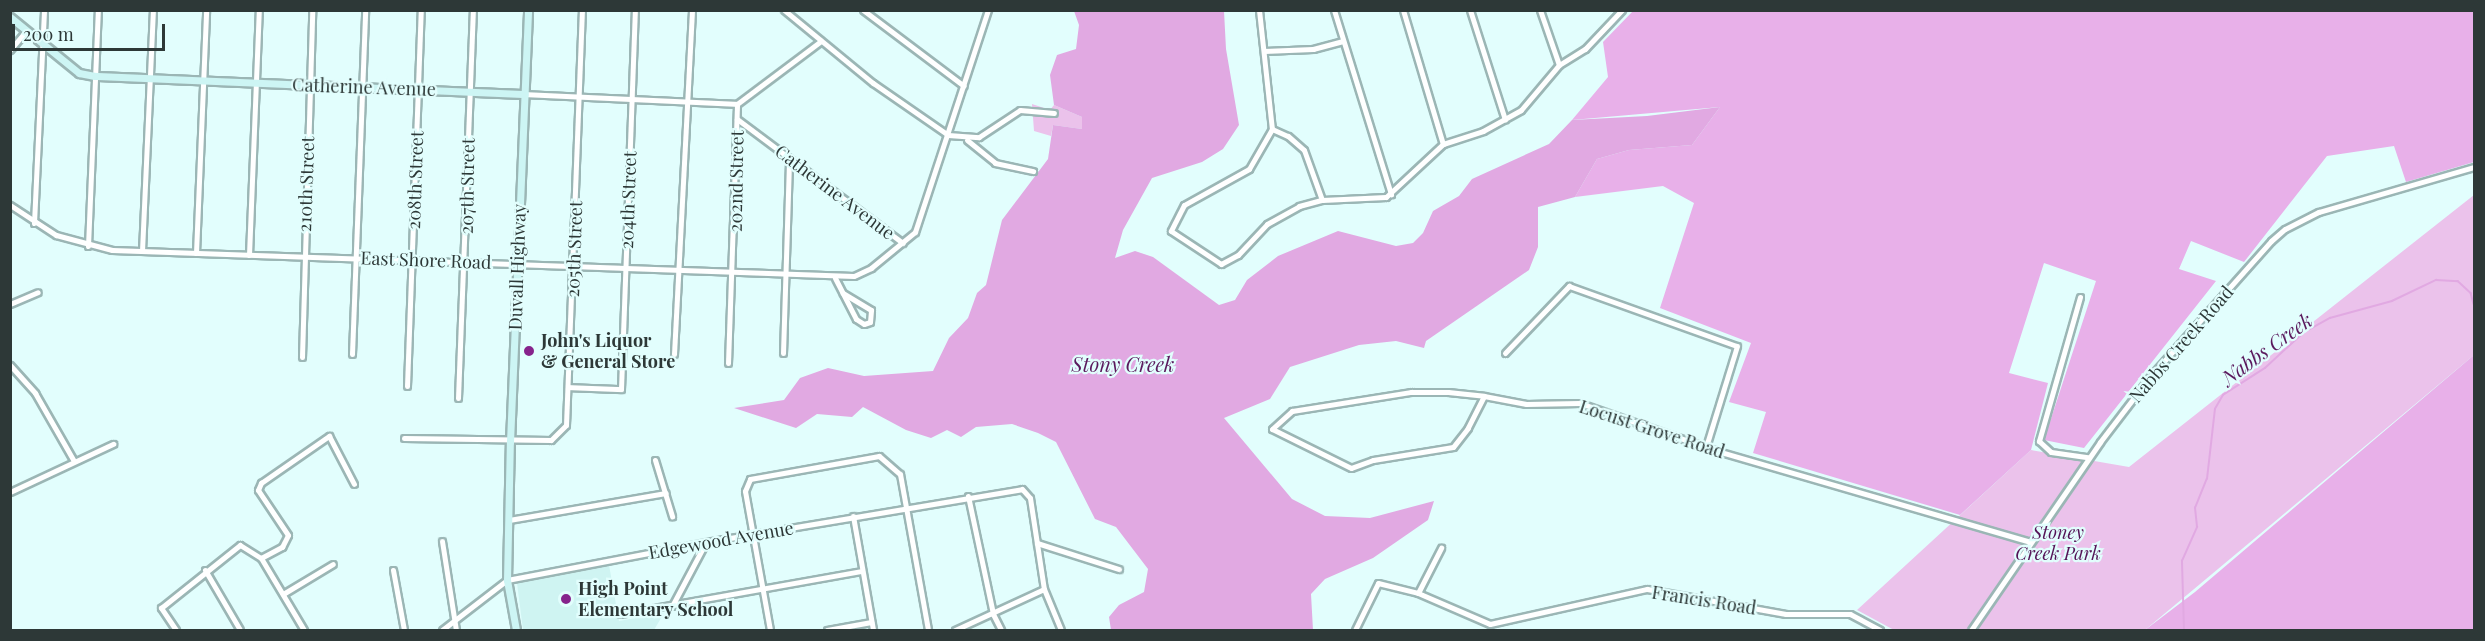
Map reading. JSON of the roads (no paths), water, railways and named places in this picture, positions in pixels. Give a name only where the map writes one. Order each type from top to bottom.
[{"type":"street","points":[[34,223],[44,10]]},
{"type":"street","points":[[88,246],[98,10]]},
{"type":"street","points":[[142,251],[153,10]]},
{"type":"street","points":[[196,252],[206,10]]},
{"type":"street","points":[[249,255],[259,10]]},
{"type":"street","name":"210th Street","points":[[302,357],[303,256],[312,10]]},
{"type":"street","points":[[352,354],[358,257],[365,10]]},
{"type":"street","name":"208th Street","points":[[407,386],[420,10]]},
{"type":"street","name":"207th Street","points":[[458,398],[473,10]]},
{"type":"street","name":"Duvall Highway","points":[[516,630],[507,580],[516,264],[528,10]]},
{"type":"street","name":"205th Street","points":[[404,438],[510,442],[556,438],[566,425],[574,266],[582,10]]},
{"type":"street","name":"204th Street","points":[[568,387],[621,389],[635,10]]},
{"type":"street","points":[[674,354],[692,10]]},
{"type":"street","points":[[784,10],[880,88],[948,135],[965,139],[979,137],[1020,110],[1054,113]]},
{"type":"street","points":[[863,10],[964,86]]},
{"type":"street","name":"East Shore Road","points":[[10,205],[34,223],[88,246],[142,251],[679,269],[835,278],[854,276],[871,268],[903,243],[921,220],[988,10]]},
{"type":"street","points":[[1259,10],[1272,129],[1249,169],[1184,205],[1171,231],[1211,260],[1224,263],[1276,217],[1322,200],[1376,200],[1390,194],[1443,144],[1504,120],[1531,100],[1559,65],[1585,49],[1623,10]]},
{"type":"street","points":[[1334,10],[1390,194]]},
{"type":"street","points":[[1403,10],[1443,144]]},
{"type":"street","points":[[1470,10],[1504,120]]},
{"type":"street","points":[[1540,10],[1559,65]]},
{"type":"street","name":"Catherine Avenue","points":[[10,17],[79,73],[95,76],[737,104]]},
{"type":"street","points":[[10,50],[27,30]]},
{"type":"street","name":"202nd Street","points":[[728,363],[734,273],[737,104],[821,41]]},
{"type":"street","points":[[1264,51],[1313,49],[1343,41]]},
{"type":"street","name":"Catherine Avenue","points":[[737,119],[903,243]]},
{"type":"street","points":[[1272,129],[1288,136],[1304,150],[1322,200]]},
{"type":"street","points":[[965,139],[995,163],[1033,171]]},
{"type":"street","points":[[783,352],[789,159]]},
{"type":"street","name":"Nabbs Creek Road","points":[[1971,630],[2088,457],[2185,336],[2285,229],[2319,212],[2475,166]]},
{"type":"street","points":[[835,278],[843,293],[858,321],[870,322],[871,310],[843,293]]},
{"type":"street","points":[[1505,352],[1569,286],[1737,346],[1706,447]]},
{"type":"street","points":[[10,304],[38,292]]},
{"type":"street","points":[[2080,297],[2039,441],[2051,452],[2088,457]]},
{"type":"street","points":[[10,365],[35,393],[74,461]]},
{"type":"street","name":"Locust Grove Road","points":[[1484,396],[1468,428],[1453,447],[1373,459],[1352,468],[1272,429],[1292,411],[1376,398],[1448,392],[1484,396],[1526,404],[1580,402],[1706,447],[2030,542]]},
{"type":"street","points":[[261,558],[282,547],[288,535],[258,490],[261,483],[329,436],[354,484]]},
{"type":"street","points":[[10,492],[113,444]]},
{"type":"street","points":[[770,630],[745,491],[750,479],[879,456],[900,474],[928,630]]},
{"type":"street","points":[[655,460],[672,516]]},
{"type":"street","name":"Edgewood Avenue","points":[[442,630],[507,580],[968,496],[1016,489],[1024,490],[1030,498],[1037,543]]},
{"type":"street","points":[[509,520],[666,493]]},
{"type":"street","points":[[968,496],[993,614],[1001,630]]},
{"type":"street","points":[[853,516],[873,630]]},
{"type":"street","points":[[442,541],[456,630]]},
{"type":"street","points":[[672,606],[706,542]]},
{"type":"street","points":[[1061,630],[1044,589],[1037,543],[1119,569]]},
{"type":"street","points":[[176,630],[161,608],[205,570],[240,545],[251,548],[261,558],[304,630]]},
{"type":"street","points":[[1419,593],[1442,548]]},
{"type":"street","points":[[283,594],[333,564]]},
{"type":"street","points":[[205,570],[240,630]]},
{"type":"street","points":[[393,570],[404,630]]},
{"type":"street","points":[[620,614],[862,571]]},
{"type":"street","name":"Francis Road","points":[[1355,630],[1378,583],[1419,593],[1490,624],[1647,590],[1786,614],[1850,614],[1880,630]]},
{"type":"street","points":[[955,630],[1044,589]]},
{"type":"street","points":[[827,630],[871,622]]},
{"type":"water","name":"Stony Creek","points":[[1074,11],[1224,11],[1226,49],[1239,125],[1223,149],[1202,162],[1152,178],[1123,230],[1115,258],[1135,251],[1153,257],[1219,305],[1235,300],[1247,280],[1278,256],[1338,231],[1396,246],[1413,243],[1423,233],[1433,211],[1459,196],[1472,179],[1549,144],[1572,120],[1647,116],[1720,107],[1692,145],[1629,150],[1597,159],[1575,197],[1538,207],[1538,247],[1529,270],[1426,341],[1424,348],[1396,341],[1359,345],[1290,367],[1270,399],[1224,418],[1292,499],[1325,516],[1370,518],[1434,501],[1428,520],[1373,558],[1325,579],[1311,594],[1313,630],[1111,630],[1109,617],[1119,605],[1144,592],[1148,569],[1116,527],[1095,519],[1056,442],[1038,433],[1012,424],[976,427],[961,437],[947,430],[931,438],[906,430],[863,407],[852,417],[817,414],[796,428],[734,408],[784,400],[800,378],[828,368],[864,376],[933,371],[949,338],[968,318],[977,293],[986,285],[1002,220],[1048,159],[1053,125],[1082,129],[1082,117],[1054,105],[1050,75],[1057,55],[1076,49],[1079,25]]},
{"type":"waterway","name":"Nabbs Creek","points":[[2184,630],[2182,561],[2197,527],[2195,508],[2207,479],[2215,409],[2223,395],[2265,368],[2303,333],[2330,318],[2392,301],[2436,280],[2458,281],[2471,293],[2474,304]]},
{"type":"place","name":"John's Liquor & General Store","points":[[529,351]]},
{"type":"place","name":"High Point Elementary School","points":[[566,599]]},
{"type":"park label","name":"Stoney Creek Park","points":[[2058,543]]}]
